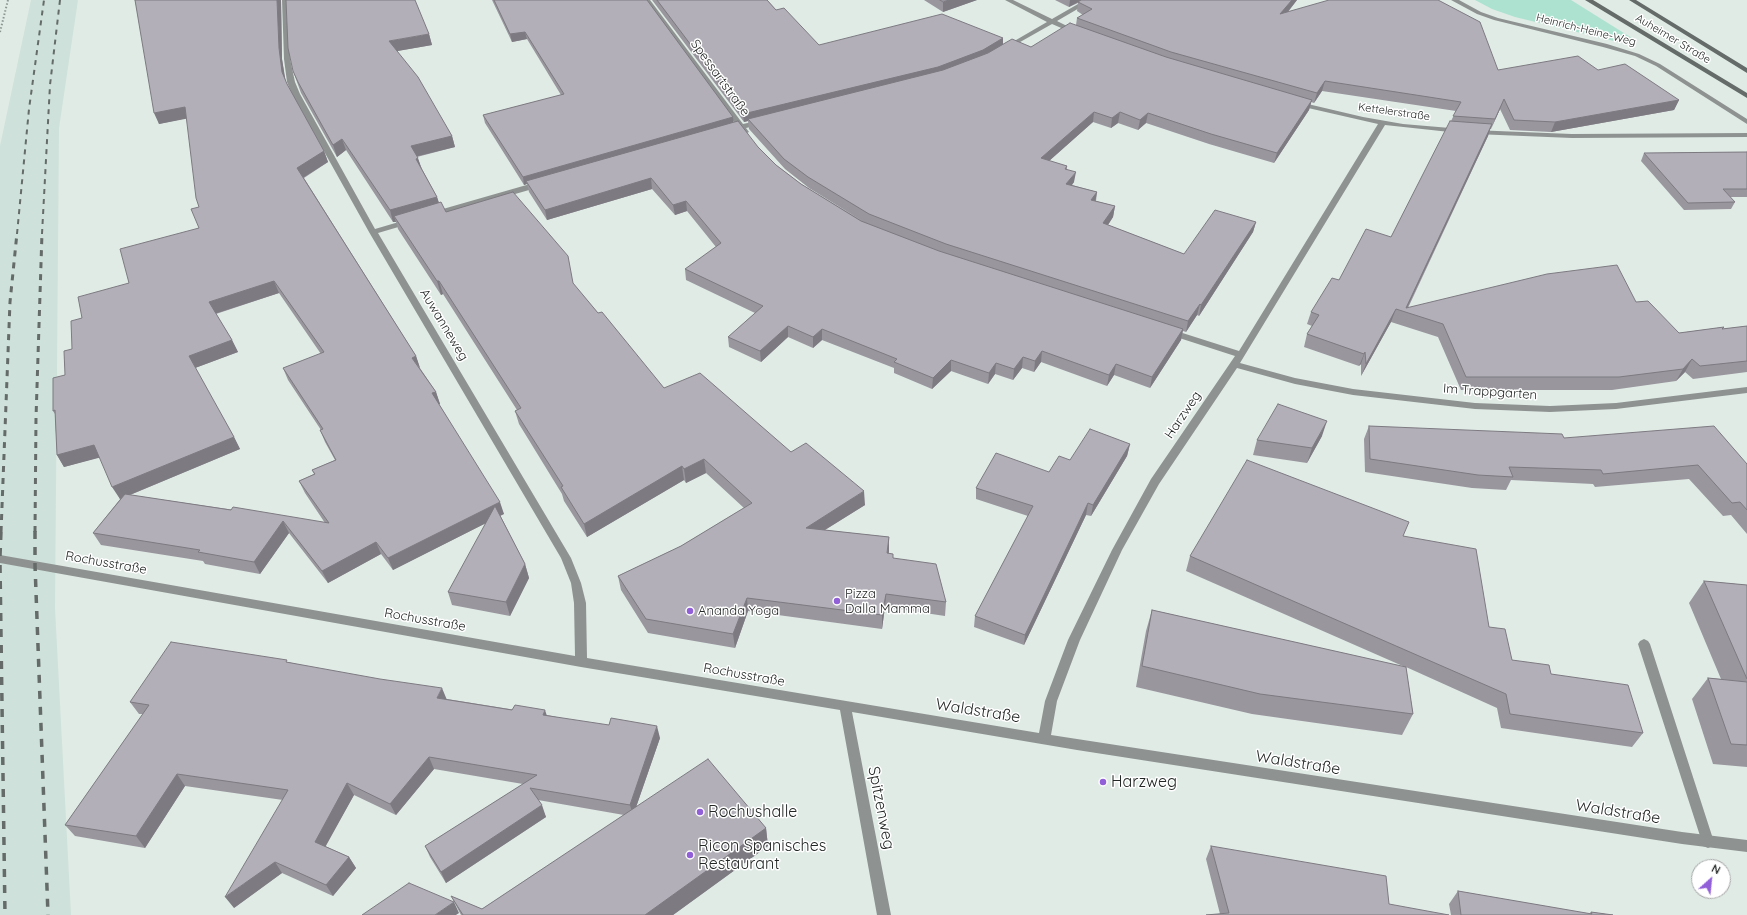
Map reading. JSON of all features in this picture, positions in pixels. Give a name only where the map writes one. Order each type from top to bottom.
[{"type":"main road","name":"Auheimer Straße","points":[[1588,0],[1747,96]]},
{"type":"main road","name":"Auheimer Straße","points":[[1632,0],[1747,71]]},
{"type":"street","name":"Auwanneweg","points":[[285,0],[287,59],[296,94],[373,232],[566,558],[576,583],[580,603],[581,662]]},
{"type":"street","name":"Spessartstraße","points":[[647,0],[750,138]]},
{"type":"street","points":[[1008,0],[1052,22],[1085,35]]},
{"type":"street","points":[[999,52],[1090,0]]},
{"type":"street","name":"Heinrich-Heine-Weg","points":[[1454,0],[1492,18],[1638,54],[1658,65],[1747,122]]},
{"type":"street","name":"Kettelerstraße","points":[[1290,101],[1340,114],[1382,122],[1458,131],[1565,136],[1638,137],[1747,135]]},
{"type":"street","points":[[718,133],[770,120]]},
{"type":"street","name":"Harzweg","points":[[1044,739],[1051,701],[1074,640],[1117,550],[1155,482],[1241,355],[1382,122]]},
{"type":"street","points":[[373,232],[549,181]]},
{"type":"street","points":[[1159,328],[1241,355]]},
{"type":"street","name":"Im Trappgarten","points":[[1234,364],[1295,381],[1353,392],[1475,406],[1550,409],[1616,406],[1747,390]]},
{"type":"street","name":"Rochusstraße","points":[[0,559],[581,662],[845,707]]},
{"type":"street","points":[[1644,644],[1708,842]]},
{"type":"street","name":"Waldstraße","points":[[845,707],[1175,761],[1708,842],[1747,846]]},
{"type":"street","name":"Spitzenweg","points":[[845,707],[884,915]]},
{"type":"path","points":[[0,32],[8,0]]},
{"type":"shaded area","points":[[31,0],[78,0],[59,128],[55,608],[71,915],[0,915],[0,146]]},
{"type":"green space","points":[[1475,0],[1571,0],[1635,40],[1618,42],[1515,17],[1492,9]]},
{"type":"building","points":[[135,0],[277,0],[279,48],[282,72],[287,84],[324,151],[297,168],[416,356],[412,358],[436,392],[432,393],[500,502],[388,558],[376,542],[322,571],[283,521],[254,562],[198,552],[200,550],[93,533],[125,494],[231,510],[233,507],[329,523],[299,481],[315,474],[312,470],[336,460],[320,430],[323,429],[283,368],[324,352],[274,281],[209,302],[232,340],[189,356],[234,437],[112,487],[94,445],[57,455],[55,410],[53,411],[53,378],[65,375],[64,351],[72,349],[71,321],[82,318],[78,297],[129,283],[120,249],[199,228],[191,209],[199,207],[196,198],[185,107],[154,113]]},
{"type":"building","points":[[286,0],[415,0],[429,34],[389,41],[418,77],[452,136],[411,146],[418,158],[416,159],[437,197],[390,210],[342,139],[333,145],[293,71],[288,48]]},
{"type":"building","points":[[494,0],[647,0],[733,117],[523,177],[483,115],[564,94],[525,32],[510,34]]},
{"type":"building","points":[[657,0],[767,0],[776,10],[784,8],[819,45],[942,14],[1003,38],[983,50],[938,67],[743,114]]},
{"type":"building","points":[[1081,0],[1292,0],[1280,14],[1329,0],[1438,0],[1480,22],[1498,70],[1578,56],[1598,70],[1625,64],[1679,100],[1555,122],[1514,120],[1504,99],[1495,119],[1453,116],[1461,102],[1325,81],[1317,93],[1171,52],[1077,18],[1092,9],[1078,2]]},
{"type":"building","points":[[1070,23],[1166,57],[1312,100],[1277,153],[1211,134],[1148,113],[1140,120],[1120,112],[1112,118],[1094,112],[1041,158],[1067,166],[1065,169],[1076,172],[1066,184],[1097,192],[1091,200],[1115,206],[1103,223],[1184,254],[1215,210],[1256,222],[1201,305],[1200,304],[1188,321],[946,244],[869,214],[808,177],[784,159],[748,119],[943,70],[988,53],[1012,39],[1031,47]]},
{"type":"building","points":[[738,121],[758,147],[776,165],[801,184],[861,221],[939,251],[1183,329],[1152,377],[1116,364],[1109,375],[1042,351],[1035,361],[1023,357],[1014,369],[996,363],[989,373],[951,360],[933,378],[894,362],[897,359],[822,329],[813,337],[788,326],[760,351],[728,337],[763,306],[685,269],[721,243],[686,201],[673,205],[651,178],[545,210],[526,181]]},
{"type":"building","points":[[1450,121],[1492,124],[1406,308],[1547,274],[1617,265],[1636,302],[1648,301],[1679,333],[1724,327],[1722,329],[1747,326],[1747,361],[1700,366],[1692,359],[1683,369],[1619,377],[1466,377],[1443,324],[1396,309],[1366,364],[1365,352],[1364,354],[1307,334],[1319,315],[1311,312],[1332,278],[1339,280],[1366,229],[1391,237]]},
{"type":"building","points":[[1747,152],[1747,189],[1723,189],[1735,202],[1688,203],[1644,153]]},
{"type":"building","points":[[513,192],[568,256],[573,283],[598,313],[602,312],[664,388],[700,373],[791,452],[806,443],[864,491],[806,528],[889,537],[887,553],[893,554],[893,558],[936,564],[946,602],[886,594],[882,615],[747,598],[733,634],[646,619],[618,576],[681,546],[752,503],[704,459],[684,469],[682,466],[584,524],[561,487],[563,486],[515,411],[521,408],[439,281],[437,281],[394,216],[441,202],[446,212]]},
{"type":"building","points":[[1278,404],[1327,421],[1312,448],[1257,440]]},
{"type":"building","points":[[1369,426],[1562,434],[1564,438],[1714,426],[1747,464],[1747,510],[1740,502],[1732,503],[1698,465],[1603,474],[1601,470],[1509,467],[1513,477],[1478,475],[1370,459]]},
{"type":"building","points":[[1090,429],[1130,444],[1093,505],[1088,503],[1025,635],[975,616],[1033,506],[976,488],[996,453],[1049,472],[1059,456],[1070,460]]},
{"type":"building","points":[[1247,460],[1409,522],[1403,536],[1476,549],[1489,627],[1505,629],[1512,660],[1549,665],[1551,674],[1628,685],[1643,733],[1510,714],[1506,694],[1190,556]]},
{"type":"building","points":[[495,506],[525,564],[506,602],[448,592]]},
{"type":"building","points":[[1704,581],[1747,585],[1747,679]]},
{"type":"building","points":[[1152,610],[1406,667],[1413,714],[1260,694],[1142,666]]},
{"type":"building","points":[[171,642],[287,660],[286,662],[380,679],[442,688],[437,698],[512,710],[515,705],[545,710],[543,715],[609,725],[611,718],[657,726],[630,805],[530,788],[542,805],[441,872],[425,846],[537,775],[429,757],[390,804],[347,783],[315,842],[349,857],[326,885],[275,862],[225,897],[288,790],[177,774],[136,836],[65,825],[149,705],[130,702]]},
{"type":"building","points":[[1708,678],[1747,682],[1747,745],[1731,744]]},
{"type":"building","name":"Rochushalle","points":[[708,759],[766,828],[645,915],[463,915],[451,896],[482,909]]},
{"type":"building","points":[[1211,846],[1386,876],[1389,904],[1449,915],[1206,915],[1229,913]]},
{"type":"building","points":[[409,883],[454,902],[435,915],[362,915]]},
{"type":"building","points":[[1458,891],[1592,914],[1591,912],[1613,915],[1461,915]]},
{"type":"railway","points":[[17,234],[29,109],[44,0]]},
{"type":"railway","points":[[42,234],[50,85],[60,0]]},
{"type":"railway","points":[[1,532],[10,302],[17,233]]},
{"type":"railway","points":[[35,532],[36,418],[42,233]]},
{"type":"railway","points":[[0,556],[1,531]]},
{"type":"railway","points":[[35,532],[48,915]]},
{"type":"railway","points":[[0,565],[5,915]]},
{"type":"place","name":"Pizza Dalla Mamma","points":[[837,601]]},
{"type":"place","name":"Ananda Yoga","points":[[690,611]]},
{"type":"place","name":"Harzweg","points":[[1103,782]]},
{"type":"place","name":"Rochushalle","points":[[700,812]]},
{"type":"place","name":"Ricon Spanisches Restaurant","points":[[690,855]]}]
